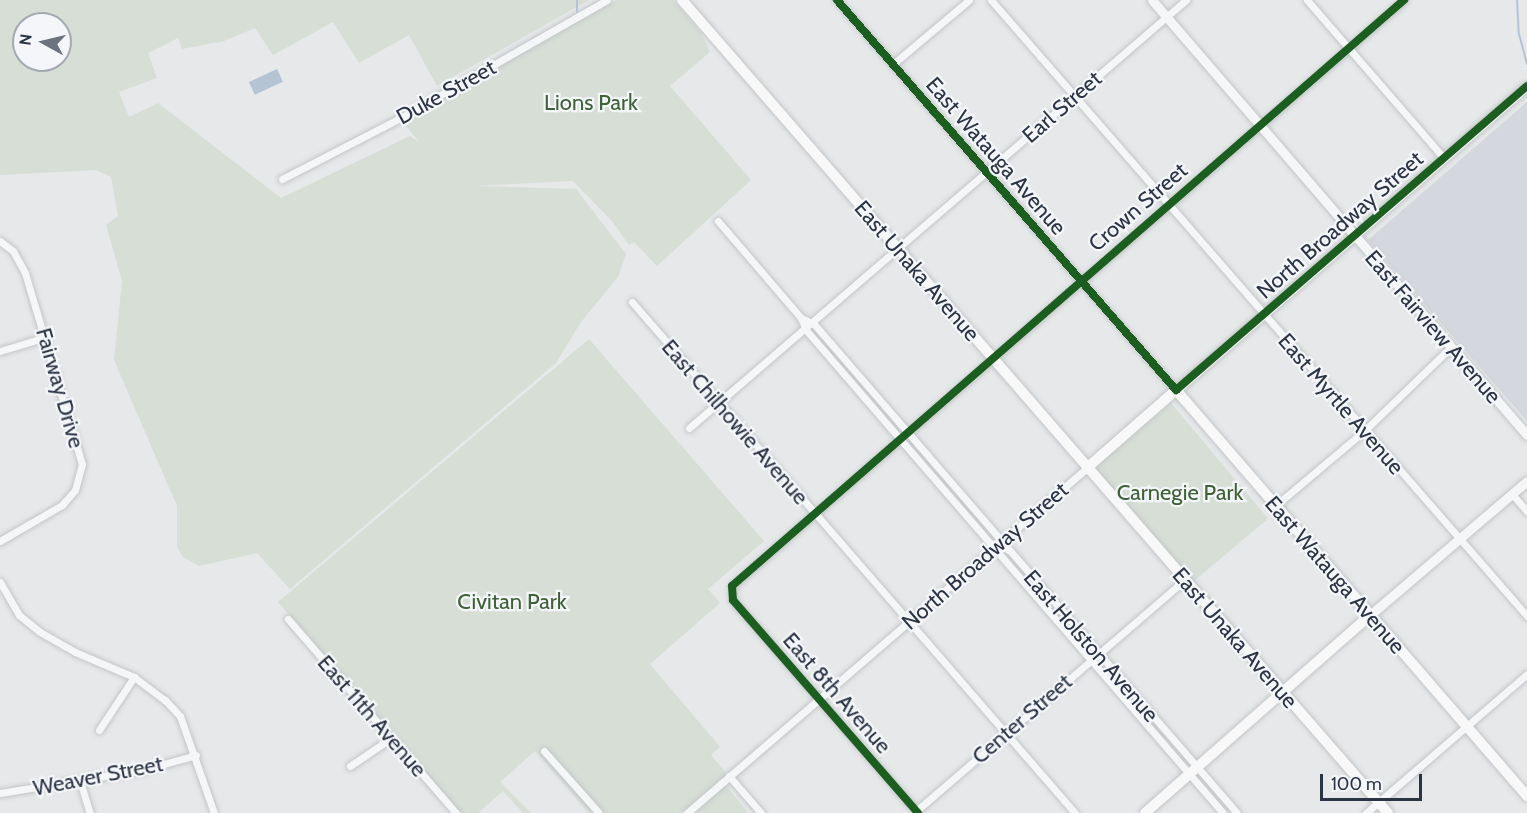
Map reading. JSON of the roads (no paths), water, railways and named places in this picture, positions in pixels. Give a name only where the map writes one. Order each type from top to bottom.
[{"type":"main road","name":"East Unaka Avenue","points":[[682,0],[1088,467],[1183,581],[1388,813]]},
{"type":"main road","name":"North Broadway Street","points":[[1088,467],[1176,390]]},
{"type":"main road","name":"East Watauga Avenue","points":[[1176,390],[1527,795]]},
{"type":"main road","points":[[1145,813],[1370,615]]},
{"type":"street","name":"Duke Street","points":[[282,179],[400,118],[607,0]]},
{"type":"street","name":"East Watauga Avenue","points":[[837,0],[1176,390]]},
{"type":"street","points":[[893,64],[969,0]]},
{"type":"street","name":"East Myrtle Avenue","points":[[991,0],[1527,616]]},
{"type":"street","name":"East Fairview Avenue","points":[[1152,0],[1527,435]]},
{"type":"street","name":"Earl Street","points":[[689,428],[721,404],[897,248],[1186,0]]},
{"type":"street","points":[[1307,0],[1444,158]]},
{"type":"street","name":"Crown Street","points":[[730,595],[736,581],[899,437],[1404,0]]},
{"type":"street","name":"North Broadway Street","points":[[1176,390],[1527,86]]},
{"type":"street","name":"East Holston Avenue","points":[[718,221],[801,318],[806,330],[1090,659],[1193,770],[1237,813]]},
{"type":"street","name":"Fairway Drive","points":[[0,241],[20,261],[46,337],[80,451],[80,478],[62,505],[0,541]]},
{"type":"street","name":"East Chilhowie Avenue","points":[[632,302],[1075,813]]},
{"type":"street","name":"East Holston Avenue","points":[[801,318],[813,324],[1098,655],[1193,770],[1223,813]]},
{"type":"street","points":[[0,351],[46,337]]},
{"type":"street","points":[[1275,506],[1364,431],[1450,348]]},
{"type":"street","name":"North Broadway Street","points":[[687,813],[1088,467]]},
{"type":"street","points":[[1370,615],[1527,480]]},
{"type":"street","points":[[1512,494],[1527,511]]},
{"type":"street","name":"Center Street","points":[[917,812],[1090,659],[1098,655],[1183,581]]},
{"type":"street","points":[[0,582],[19,615],[40,632],[75,652],[134,677],[155,691],[180,716],[196,755],[214,813]]},
{"type":"street","name":"East 8th Avenue","points":[[730,595],[917,812]]},
{"type":"street","name":"East 11th Avenue","points":[[288,619],[456,813]]},
{"type":"street","points":[[1366,813],[1527,675]]},
{"type":"street","points":[[99,730],[134,677]]},
{"type":"street","points":[[350,766],[391,738]]},
{"type":"street","points":[[544,751],[600,813]]},
{"type":"street","name":"Weaver Street","points":[[0,793],[80,782],[196,755]]},
{"type":"street","points":[[729,776],[761,813]]},
{"type":"street","points":[[80,782],[90,813]]},
{"type":"water","points":[[277,69],[283,82],[255,95],[249,82]]},
{"type":"waterway","points":[[577,0],[577,12]]},
{"type":"waterway","points":[[1517,0],[1519,34],[1527,64]]},
{"type":"park label","name":"Lions Park","points":[[591,103]]},
{"type":"park label","name":"Carnegie Park","points":[[1180,493]]},
{"type":"park label","name":"Civitan Park","points":[[512,602]]}]
